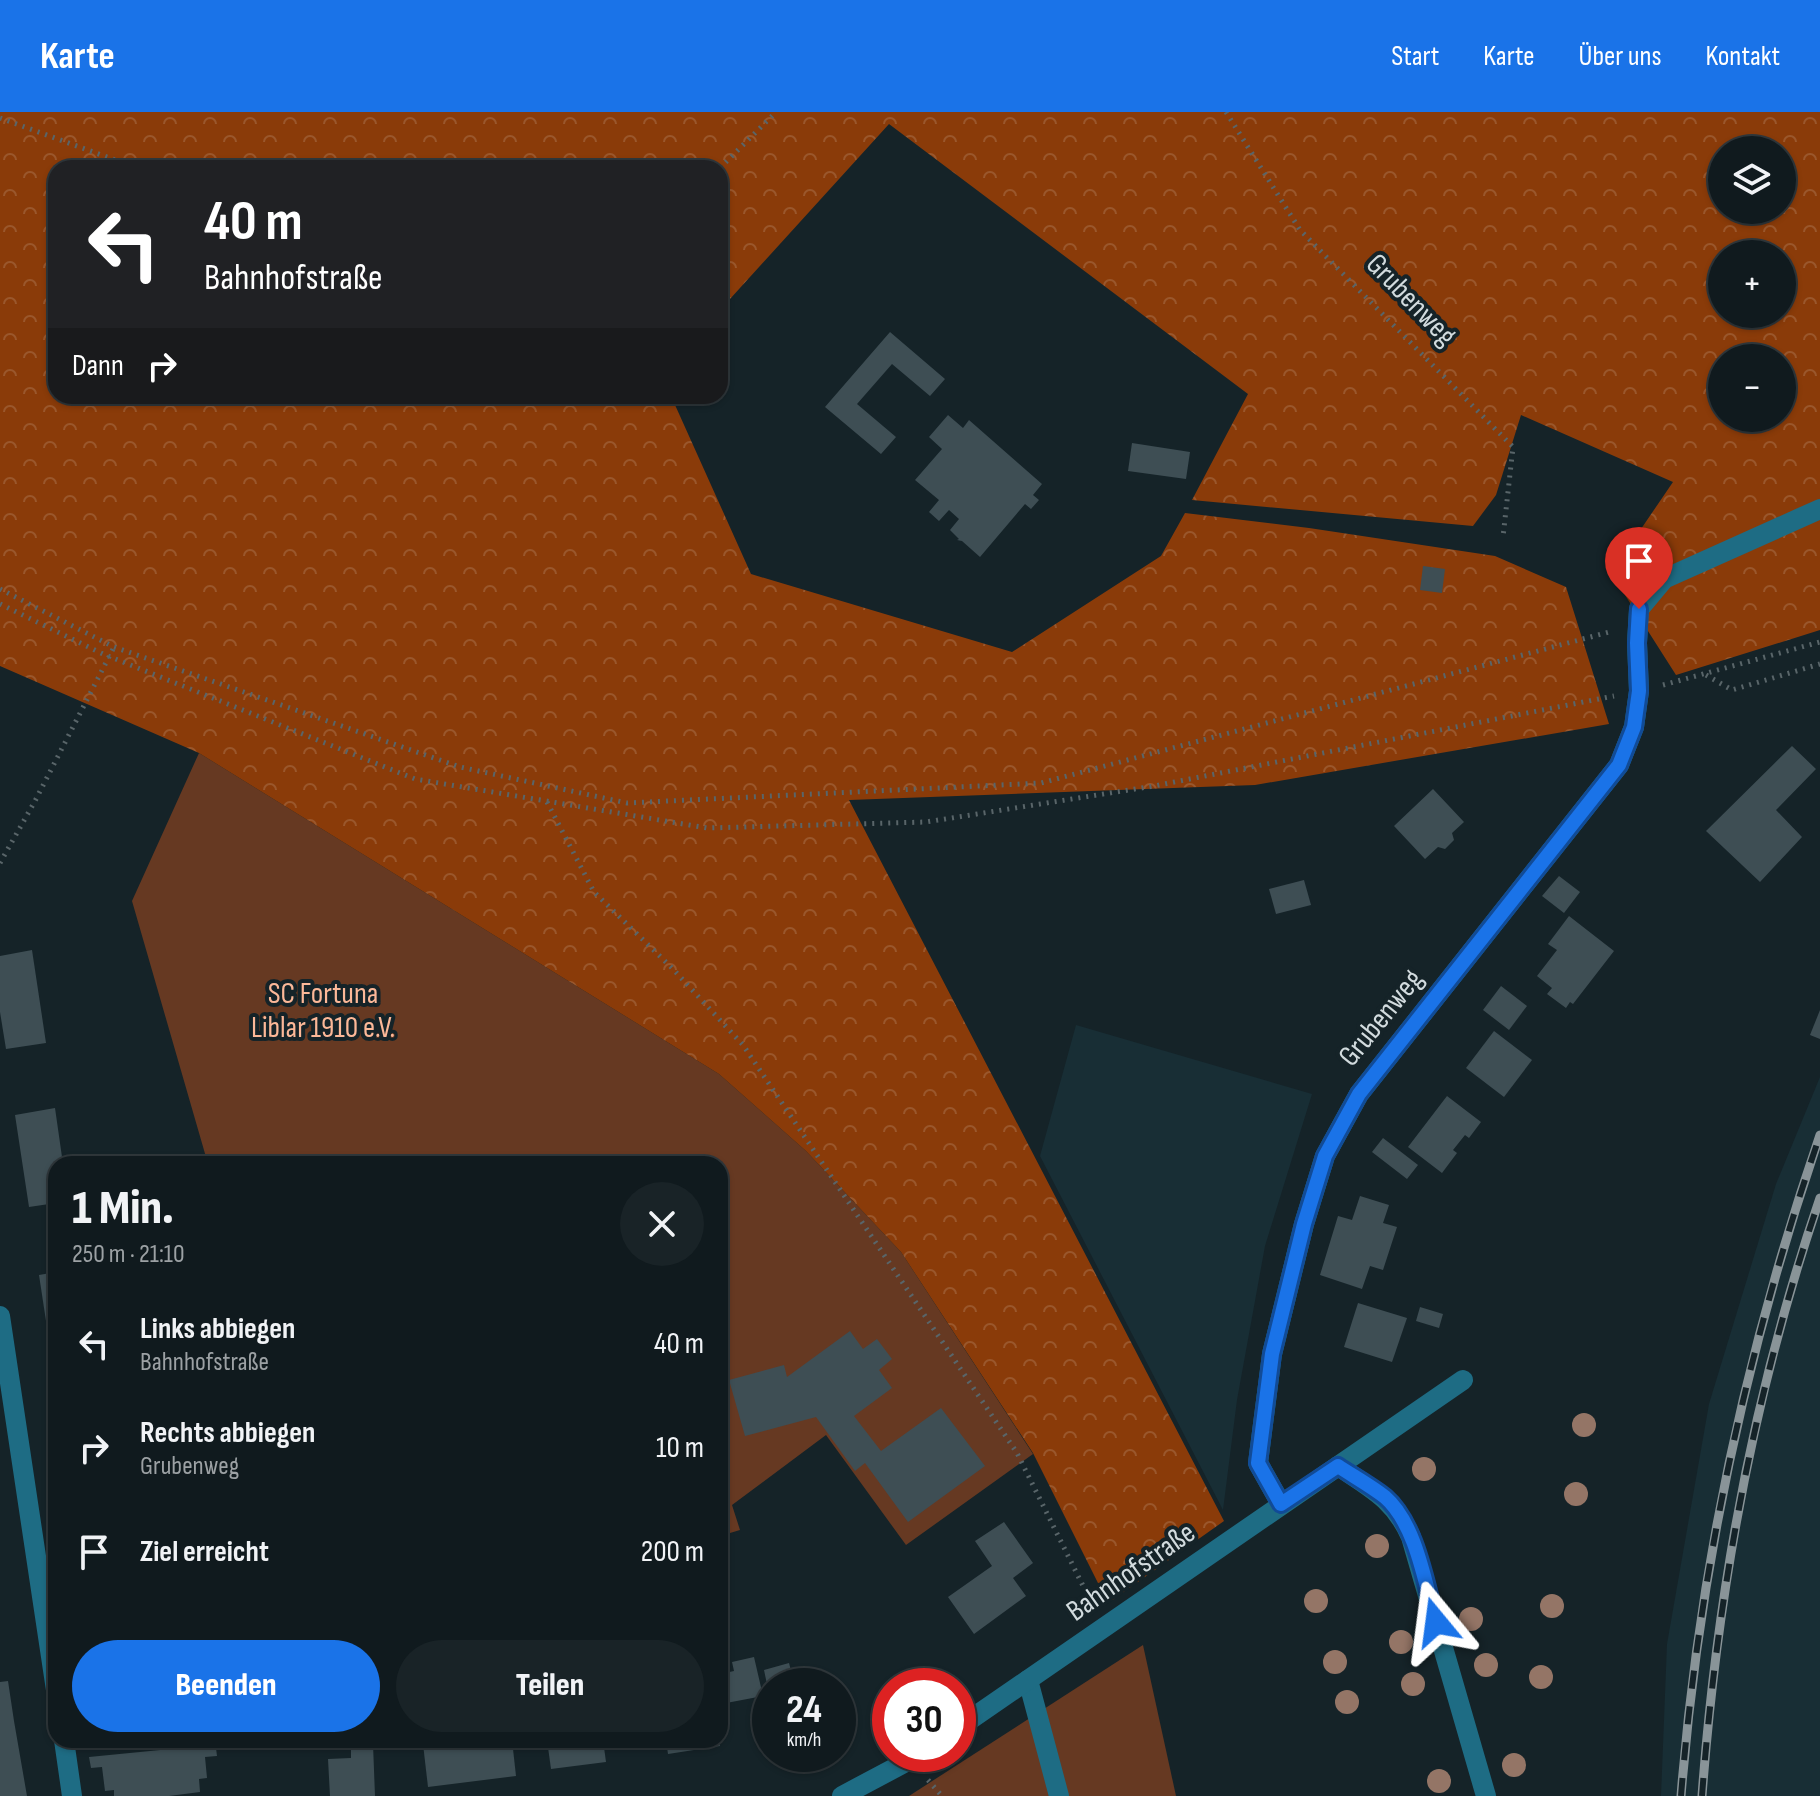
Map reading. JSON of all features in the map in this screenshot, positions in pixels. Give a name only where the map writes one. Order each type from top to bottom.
[{"type":"street","points":[[1638,625],[1664,579],[1820,509]]},
{"type":"street","name":"Grubenweg","points":[[1281,1504],[1258,1463],[1272,1354],[1304,1224],[1325,1156],[1359,1094],[1619,765],[1634,727],[1639,691],[1638,625]]},
{"type":"street","points":[[0,1316],[48,1639]]},
{"type":"street","name":"Bahnhofstraße","points":[[976,1716],[1463,1380]]},
{"type":"street","points":[[1338,1466],[1386,1498],[1403,1517],[1416,1551],[1486,1796]]},
{"type":"street","points":[[1028,1680],[1059,1796]]},
{"type":"street","points":[[65,1748],[72,1796]]},
{"type":"street","points":[[842,1796],[887,1772]]},
{"type":"path","points":[[728,160],[776,112]]},
{"type":"path","name":"Grubenweg","points":[[1226,112],[1300,230],[1513,447],[1503,537]]},
{"type":"path","points":[[0,118],[115,160]]},
{"type":"path","points":[[0,589],[114,647],[460,767],[627,803],[1041,783],[1638,625]]},
{"type":"path","points":[[0,604],[103,654],[415,779],[707,828],[926,822],[1154,786],[1639,691],[1820,642]]},
{"type":"path","points":[[0,863],[114,647]]},
{"type":"path","points":[[1705,675],[1732,690],[1820,664]]},
{"type":"path","points":[[546,801],[594,892],[672,968],[743,1045],[1017,1453],[1104,1627]]},
{"type":"shaded area","points":[[1076,1025],[1312,1094],[1265,1246],[1237,1400],[1223,1510],[1040,1156]]},
{"type":"shaded area","points":[[1820,1077],[1820,1796],[1661,1796],[1667,1644],[1709,1404],[1776,1184]]},
{"type":"green space","points":[[0,112],[1820,112],[1820,630],[1676,675],[1611,573],[1673,482],[1521,415],[1496,495],[1473,526],[1192,500],[1248,394],[889,124],[728,301],[728,160],[48,160],[48,404],[675,404],[751,574],[1012,652],[1161,556],[1185,513],[1495,556],[1566,587],[1609,724],[1255,785],[849,800],[1224,1521],[1108,1603],[1033,1453],[901,1252],[806,1151],[719,1074],[199,753],[0,666]]},
{"type":"green space","name":"SC Fortuna Liblar 1910 e.V.","points":[[199,753],[719,1074],[806,1151],[901,1252],[1033,1454],[906,1545],[826,1435],[732,1505],[740,1530],[728,1534],[728,1156],[206,1156],[132,901]]},
{"type":"green space","points":[[1143,1645],[1176,1796],[909,1796],[946,1772],[976,1772],[976,1753]]},
{"type":"building","points":[[890,332],[945,379],[930,396],[892,364],[857,404],[896,437],[881,454],[825,407]]},
{"type":"building","points":[[948,415],[963,428],[969,420],[1042,484],[1033,495],[1039,500],[1031,509],[1025,504],[980,557],[957,540],[950,530],[959,519],[949,510],[939,521],[929,512],[939,500],[915,480],[942,449],[929,437]]},
{"type":"building","points":[[1132,443],[1190,452],[1186,479],[1128,471]]},
{"type":"building","points":[[1423,566],[1445,569],[1442,593],[1420,590]]},
{"type":"building","points":[[1792,746],[1816,769],[1776,810],[1802,837],[1760,882],[1706,831]]},
{"type":"building","points":[[1433,789],[1464,822],[1452,833],[1454,840],[1445,849],[1438,847],[1425,859],[1394,826]]},
{"type":"building","points":[[1559,876],[1580,892],[1564,913],[1542,896]]},
{"type":"building","points":[[1304,880],[1311,905],[1276,914],[1269,889]]},
{"type":"building","points":[[1569,916],[1614,951],[1573,1004],[1570,1002],[1566,1008],[1547,994],[1552,988],[1537,976],[1557,950],[1548,944]]},
{"type":"building","points":[[32,950],[46,1043],[6,1049],[0,1012],[0,956]]},
{"type":"building","points":[[1501,986],[1527,1006],[1509,1030],[1483,1010]]},
{"type":"building","points":[[1820,1010],[1820,1039],[1810,1035]]},
{"type":"building","points":[[1494,1031],[1532,1060],[1504,1097],[1466,1068]]},
{"type":"building","points":[[1447,1096],[1481,1122],[1469,1138],[1465,1135],[1453,1150],[1457,1153],[1442,1173],[1408,1147]]},
{"type":"building","points":[[55,1108],[62,1156],[48,1156],[48,1204],[29,1207],[15,1115]]},
{"type":"building","points":[[1383,1138],[1418,1165],[1407,1179],[1372,1152]]},
{"type":"building","points":[[1360,1196],[1389,1205],[1383,1223],[1397,1227],[1383,1270],[1370,1266],[1362,1289],[1320,1275],[1338,1216],[1352,1220]]},
{"type":"building","points":[[48,1273],[48,1334],[39,1275]]},
{"type":"building","points":[[1358,1303],[1407,1318],[1392,1362],[1344,1347]]},
{"type":"building","points":[[1420,1307],[1443,1314],[1439,1328],[1416,1321]]},
{"type":"building","points":[[850,1331],[863,1349],[877,1339],[892,1359],[879,1370],[892,1388],[854,1416],[881,1451],[941,1408],[985,1466],[908,1522],[865,1463],[855,1471],[816,1417],[745,1436],[729,1380],[784,1365],[787,1377]]},
{"type":"building","points":[[1004,1522],[1033,1563],[1013,1578],[1026,1596],[974,1634],[948,1597],[992,1566],[975,1541]]},
{"type":"building","points":[[754,1657],[757,1668],[752,1668],[752,1698],[728,1703],[728,1672],[734,1671],[732,1662]]},
{"type":"building","points":[[789,1663],[790,1668],[771,1668]]},
{"type":"building","points":[[8,1681],[27,1796],[0,1796],[0,1682]]},
{"type":"building","points":[[181,1748],[216,1748],[217,1756],[205,1757],[207,1778],[199,1779],[200,1792],[169,1796],[114,1796],[114,1790],[105,1791],[102,1767],[91,1768],[89,1757]]},
{"type":"building","points":[[351,1748],[373,1748],[375,1796],[330,1796],[328,1759],[351,1758]]},
{"type":"building","points":[[423,1748],[513,1748],[516,1776],[428,1787]]},
{"type":"building","points":[[548,1748],[604,1748],[606,1762],[551,1769]]},
{"type":"building","points":[[667,1748],[707,1748],[668,1754]]},
{"type":"railway","points":[[1681,1796],[1700,1628],[1730,1461],[1770,1297],[1820,1135]]},
{"type":"railway","points":[[1702,1796],[1717,1644],[1742,1493],[1776,1344],[1820,1198]]},
{"type":"route","points":[[1436,1622],[1403,1517],[1386,1498],[1338,1466],[1281,1504],[1258,1463],[1272,1354],[1304,1224],[1325,1156],[1359,1094],[1619,765],[1634,727],[1639,691],[1639,609]]}]
